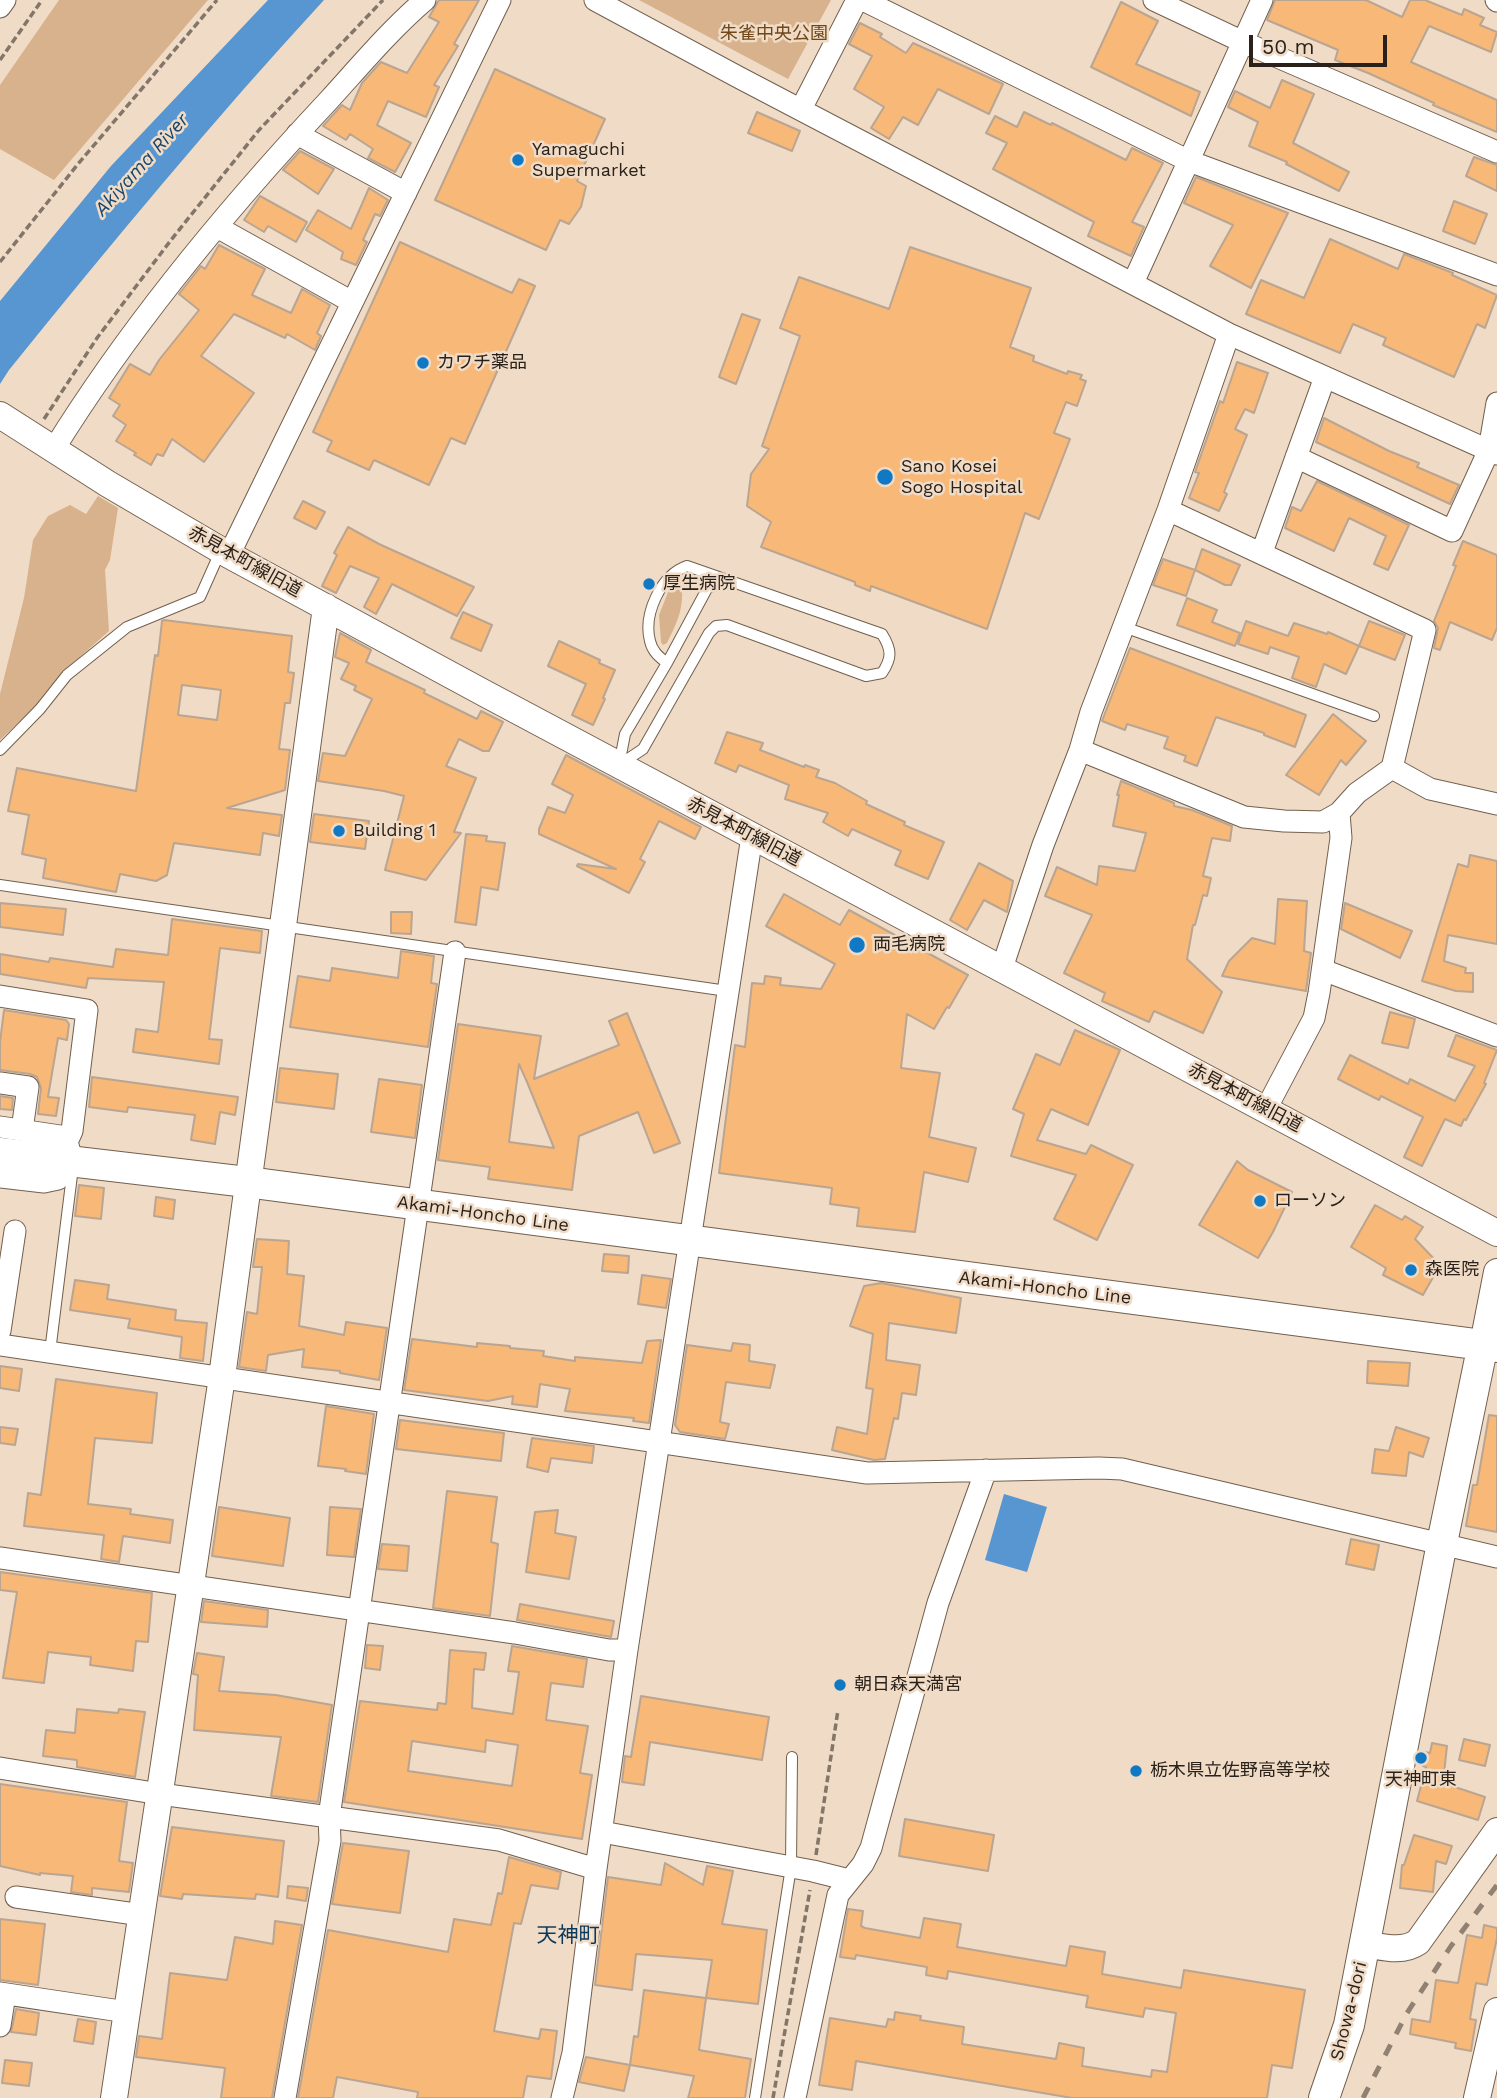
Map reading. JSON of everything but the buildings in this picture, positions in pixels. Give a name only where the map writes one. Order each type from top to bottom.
[{"type":"main road","name":"Akami-Honcho Line","points":[[0,1153],[70,1152],[247,1182],[1490,1346]]},
{"type":"main road","points":[[1365,1944],[1441,1543],[1490,1346]]},
{"type":"main road","name":"Showa-dori","points":[[1324,2098],[1349,2025],[1365,1944]]},
{"type":"street","points":[[0,7],[5,0]]},
{"type":"street","points":[[54,449],[139,323],[217,227],[297,134],[425,0]]},
{"type":"street","points":[[225,553],[500,0]]},
{"type":"street","points":[[595,0],[1228,334],[1493,452]]},
{"type":"street","points":[[801,109],[857,0]]},
{"type":"street","points":[[863,0],[1189,161],[1497,275]]},
{"type":"street","points":[[1154,0],[1243,42],[1497,152]]},
{"type":"street","points":[[1133,284],[1262,0]]},
{"type":"street","points":[[297,134],[406,193]]},
{"type":"street","points":[[217,227],[352,302]]},
{"type":"street","points":[[1002,968],[1042,845],[1080,750],[1091,712],[1168,510],[1228,334]]},
{"type":"street","points":[[1262,552],[1325,377]]},
{"type":"street","points":[[1296,457],[1452,531],[1493,452],[1497,403]]},
{"type":"street","name":"赤見本町線旧道","points":[[0,415],[35,427],[54,449],[225,553],[1497,1233]]},
{"type":"street","points":[[1080,750],[1244,817],[1322,822],[1339,813],[1357,793],[1392,768],[1425,630],[1168,510]]},
{"type":"street","points":[[114,2098],[222,1377],[326,607]]},
{"type":"street","points":[[1392,768],[1430,789],[1497,804]]},
{"type":"street","points":[[1266,1109],[1314,1018],[1341,838],[1339,813]]},
{"type":"street","points":[[562,2098],[573,2053],[628,1650],[752,836]]},
{"type":"street","points":[[285,2098],[330,1841],[329,1817],[455,952]]},
{"type":"street","points":[[1323,970],[1497,1035]]},
{"type":"street","points":[[0,996],[87,1010],[70,1152],[58,1179],[44,1182],[0,1177]]},
{"type":"street","points":[[0,1083],[28,1087],[22,1130]]},
{"type":"street","points":[[0,1127],[61,1136],[70,1152]]},
{"type":"street","points":[[0,1331],[15,1231]]},
{"type":"street","points":[[1490,1346],[1497,1272]]},
{"type":"street","points":[[0,1345],[867,1473],[1122,1469],[1497,1557]]},
{"type":"street","points":[[795,2098],[838,1895],[863,1864],[871,1848],[938,1603],[986,1470]]},
{"type":"street","points":[[0,1558],[515,1633],[609,1650],[628,1650]]},
{"type":"street","points":[[0,1768],[160,1794],[499,1840],[596,1869]]},
{"type":"street","name":"Showa-dori","points":[[1365,1944],[1400,1949],[1410,1948],[1418,1942],[1497,1831]]},
{"type":"street","points":[[602,1832],[849,1880]]},
{"type":"street","points":[[16,1898],[142,1915]]},
{"type":"street","points":[[0,2025],[2,1994],[127,2012]]},
{"type":"street","points":[[1477,2098],[1497,2011]]},
{"type":"lane","points":[[0,750],[40,709],[67,675],[127,627],[200,597],[225,553]]},
{"type":"lane","points":[[619,765],[643,749],[709,633],[716,626],[727,625],[866,676],[882,673],[890,660],[890,647],[882,634],[687,566],[670,575],[663,583],[651,615],[649,641],[654,652],[667,663]]},
{"type":"lane","points":[[619,765],[625,734],[708,587],[733,583]]},
{"type":"lane","points":[[1124,627],[1374,716]]},
{"type":"lane","points":[[0,885],[727,991]]},
{"type":"lane","points":[[50,1352],[70,1152]]},
{"type":"lane","points":[[755,2098],[791,1867],[792,1757]]},
{"type":"path","points":[[0,60],[42,0]]},
{"type":"path","points":[[0,262],[78,164],[218,0]]},
{"type":"path","points":[[35,427],[97,338],[259,130],[383,0]]},
{"type":"path","points":[[773,2098],[838,1710]]},
{"type":"green space","points":[[59,0],[208,0],[54,180],[0,149],[0,85]]},
{"type":"green space","name":"朱雀中央公園","points":[[639,0],[831,0],[788,79]]},
{"type":"green space","points":[[98,496],[118,508],[110,560],[105,570],[109,631],[64,671],[42,701],[0,740],[0,694],[24,598],[33,540],[48,516],[70,505],[86,514]]},
{"type":"green space","points":[[681,581],[680,613],[667,643],[663,645],[659,615],[672,582]]},
{"type":"water","name":"Akiyama River","points":[[268,0],[324,0],[163,182],[0,384],[0,301],[111,166]]},
{"type":"water","points":[[1004,1494],[1047,1507],[1027,1572],[985,1560]]},
{"type":"railway","points":[[1363,2098],[1407,2013],[1451,1946],[1497,1885]]},
{"type":"place","name":"Yamaguchi Supermarket","points":[[518,160]]},
{"type":"place","name":"カワチ薬品","points":[[423,363]]},
{"type":"place","name":"Sano Kosei Sogo Hospital","points":[[885,477]]},
{"type":"place","name":"厚生病院","points":[[649,584]]},
{"type":"place","name":"Building 1","points":[[339,831]]},
{"type":"place","name":"両毛病院","points":[[857,945]]},
{"type":"place","name":"ローソン","points":[[1260,1201]]},
{"type":"place","name":"森医院","points":[[1411,1270]]},
{"type":"place","name":"朝日森天満宮","points":[[840,1685]]},
{"type":"place","name":"天神町東","points":[[1421,1758]]},
{"type":"place","name":"栃木県立佐野高等学校","points":[[1136,1771]]},
{"type":"district","name":"天神町","points":[[568,1936]]}]
